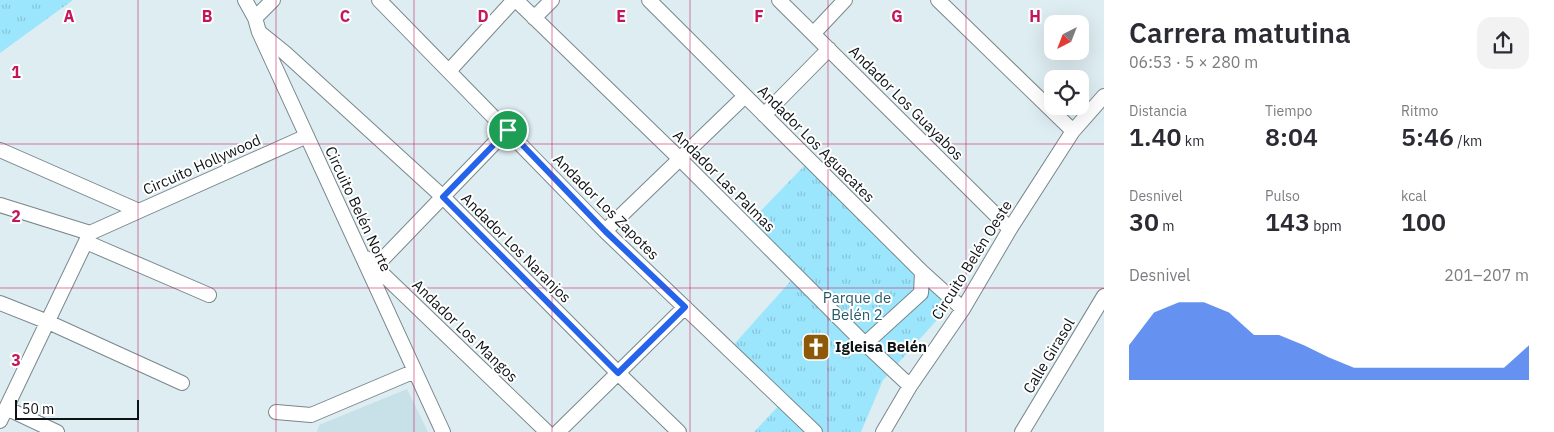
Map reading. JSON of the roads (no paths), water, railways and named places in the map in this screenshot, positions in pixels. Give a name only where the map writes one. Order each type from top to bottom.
[{"type":"street","name":"Circuito Belén Norte","points":[[245,0],[443,432]]},
{"type":"street","points":[[257,25],[273,0]]},
{"type":"street","name":"Andador Los Zapotes","points":[[379,0],[605,231],[815,432]]},
{"type":"street","points":[[449,71],[515,0]]},
{"type":"street","name":"Andador Las Palmas","points":[[515,0],[910,386]]},
{"type":"street","points":[[534,18],[552,0]]},
{"type":"street","name":"Andador Los Aguacates","points":[[649,0],[922,272],[962,309]]},
{"type":"street","name":"Andador Los Guayabos","points":[[779,0],[1010,229]]},
{"type":"street","points":[[813,34],[845,0]]},
{"type":"street","points":[[938,0],[1073,131]]},
{"type":"street","name":"Andador Los Naranjos","points":[[257,25],[285,53],[443,197],[618,373],[680,432]]},
{"type":"street","points":[[764,115],[829,49]]},
{"type":"street","points":[[605,231],[745,96]]},
{"type":"street","name":"Circuito Belén Oeste","points":[[883,432],[910,386],[962,309],[1010,229],[1073,131],[1104,96]]},
{"type":"street","points":[[375,267],[508,130]]},
{"type":"street","name":"Circuito Hollywood","points":[[0,150],[139,211],[307,136]]},
{"type":"street","points":[[0,205],[88,237],[209,295]]},
{"type":"street","points":[[0,421],[88,237],[139,211]]},
{"type":"street","name":"Andador Los Mangos","points":[[360,253],[548,432]]},
{"type":"street","points":[[865,344],[922,293],[922,272]]},
{"type":"street","name":"Calle Girasol","points":[[1022,432],[1104,296]]},
{"type":"street","points":[[0,303],[48,322],[182,383]]},
{"type":"street","points":[[558,432],[685,307]]},
{"type":"street","points":[[276,412],[311,415],[415,371]]},
{"type":"street","points":[[6,408],[57,432]]},
{"type":"place","name":"Igleisa Belén","points":[[816,347]]},
{"type":"park label","name":"Parque de Belén 2","points":[[857,306]]}]
